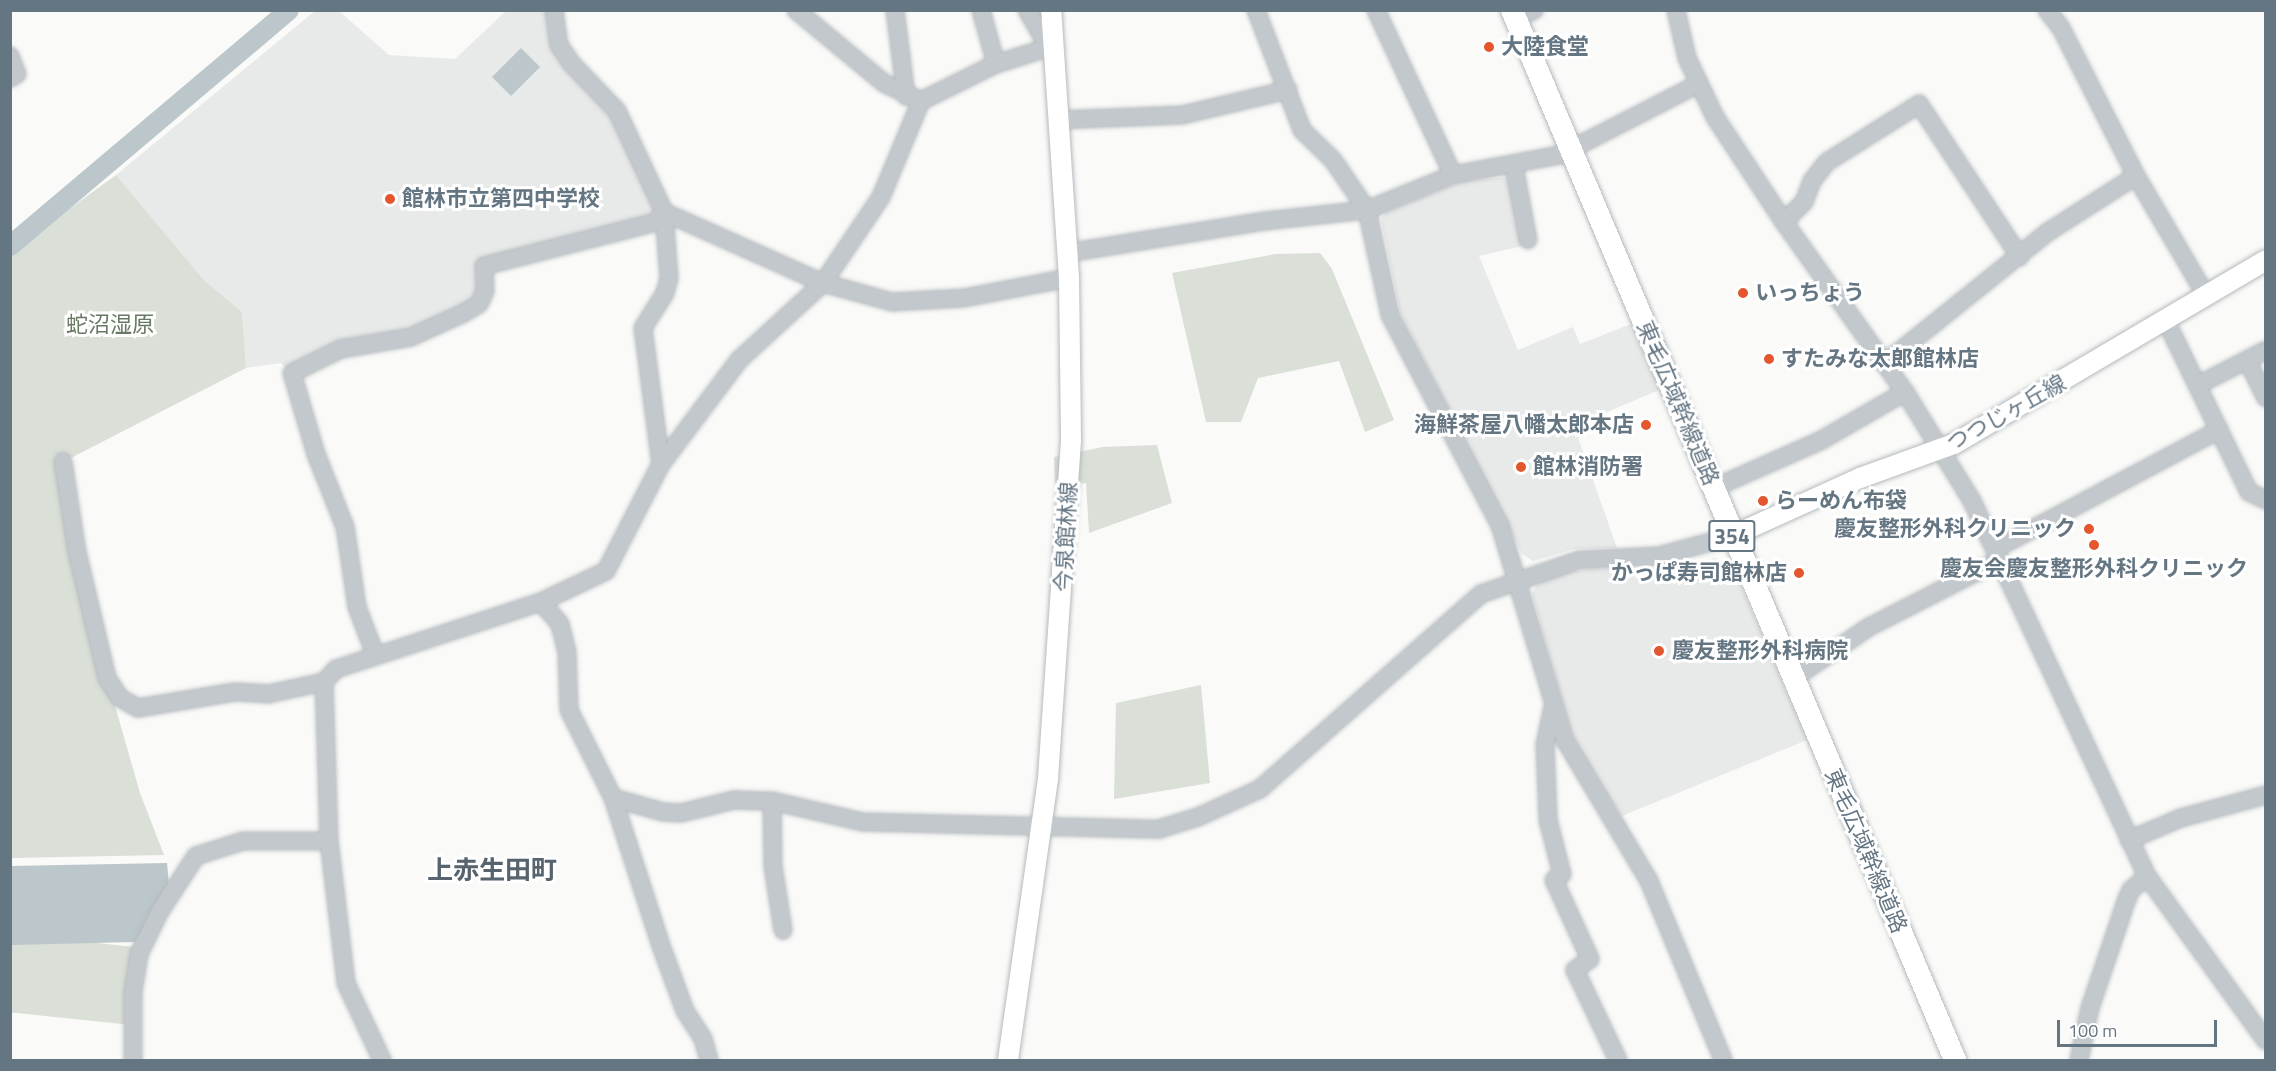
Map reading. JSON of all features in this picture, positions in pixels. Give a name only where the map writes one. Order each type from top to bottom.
[{"type":"highway","name":"東毛広域幹線道路","points":[[1523,13],[1955,1060]]},
{"type":"highway","name":"東毛広域幹線道路","points":[[1577,146],[1725,483],[1738,533],[1803,672],[1969,1060]]},
{"type":"main road","name":"今泉館林線","points":[[1008,1060],[1042,829],[1058,673],[1071,440],[1069,278],[1051,10]]},
{"type":"main road","name":"つつじヶ丘線","points":[[1738,533],[1860,478],[1941,449],[2166,321],[2265,261]]},
{"type":"street","points":[[554,10],[560,45],[572,64],[617,111],[664,212],[669,278],[665,293],[643,328],[661,464]]},
{"type":"street","points":[[796,10],[884,83],[913,99]]},
{"type":"street","points":[[63,462],[77,552],[107,678],[120,698],[138,708],[235,692],[268,694],[324,682],[336,669],[375,654],[541,602],[606,571],[661,464],[739,360],[822,283],[881,197],[913,99],[896,10]]},
{"type":"street","points":[[981,10],[996,64]]},
{"type":"street","points":[[1027,10],[1042,36],[1052,41]]},
{"type":"street","points":[[1256,10],[1302,130],[1333,160],[1367,210],[1390,315],[1495,516],[1518,578],[1553,707],[1575,760],[1649,881],[1723,1060]]},
{"type":"street","points":[[1376,10],[1454,174]]},
{"type":"street","points":[[1676,10],[1698,84],[1784,222],[1885,363],[1941,449],[1997,555],[2146,876],[2263,1033]]},
{"type":"street","points":[[2047,10],[2061,28],[2136,176],[2207,297]]},
{"type":"street","points":[[913,99],[1052,41]]},
{"type":"street","points":[[10,56],[17,74],[10,78]]},
{"type":"street","points":[[1067,253],[1265,220],[1367,210],[1454,174],[1514,166],[1577,146],[1698,84]]},
{"type":"street","points":[[1058,120],[1182,115],[1288,90]]},
{"type":"street","points":[[1784,222],[1804,202],[1812,181],[1827,162],[1919,104],[2020,256]]},
{"type":"street","points":[[1514,166],[1528,240]]},
{"type":"street","points":[[1885,363],[2048,232],[2136,176]]},
{"type":"street","points":[[664,212],[822,283],[892,302],[964,298],[1069,278]]},
{"type":"street","points":[[375,654],[357,607],[345,526],[316,454],[292,373],[341,349],[411,337],[464,314],[478,304],[485,291],[484,266],[656,222],[664,212]]},
{"type":"street","points":[[2166,321],[2249,492],[2265,497]]},
{"type":"street","points":[[2198,385],[2265,350]]},
{"type":"street","points":[[2247,360],[2265,398]]},
{"type":"street","points":[[1725,483],[1820,441],[1905,392]]},
{"type":"street","points":[[1803,672],[1869,627],[2219,430]]},
{"type":"street","points":[[613,798],[646,810],[681,813],[734,800],[772,801],[863,822],[969,822],[1042,829],[1159,829],[1231,804],[1288,767],[1464,606],[1518,578],[1579,560],[1685,552],[1738,533]]},
{"type":"street","points":[[541,602],[560,624],[567,653],[569,710],[613,798],[652,923],[685,1011],[703,1039],[709,1060]]},
{"type":"street","points":[[324,682],[329,841],[346,983],[382,1060]]},
{"type":"street","points":[[1553,707],[1545,745],[1548,820],[1562,874],[1554,880],[1590,959],[1575,970],[1618,1060]]},
{"type":"street","points":[[2129,840],[2181,818],[2265,795]]},
{"type":"street","points":[[772,801],[773,866],[783,930]]},
{"type":"street","points":[[133,1060],[133,992],[139,954],[159,911],[196,856],[243,841],[329,841]]},
{"type":"street","points":[[2079,1060],[2090,1008],[2127,899],[2131,890],[2146,876]]},
{"type":"shaded area","name":"館林市立第四中学校","points":[[315,11],[339,11],[389,55],[455,59],[506,11],[550,11],[550,22],[614,117],[656,209],[649,218],[477,262],[480,280],[474,299],[419,327],[287,369],[281,363],[246,368],[242,312],[204,280],[116,175]]},
{"type":"shaded area","points":[[521,48],[540,67],[511,96],[492,77]]},
{"type":"shaded area","points":[[1510,177],[1522,246],[1479,256],[1518,350],[1573,327],[1580,344],[1631,324],[1659,390],[1574,426],[1617,548],[1574,549],[1533,561],[1522,554],[1400,312],[1381,219],[1386,212],[1464,181]]},
{"type":"shaded area","name":"慶友整形外科病院","points":[[1715,558],[1733,568],[1807,740],[1622,816],[1596,780],[1572,734],[1532,594],[1539,581],[1565,573],[1590,569],[1672,567]]},
{"type":"shaded area","points":[[167,863],[169,885],[135,942],[11,945],[10,866]]},
{"type":"green space","name":"蛇沼湿原","points":[[116,175],[204,280],[242,312],[246,368],[63,462],[107,678],[140,793],[164,855],[11,858],[11,251]]},
{"type":"green space","points":[[1320,253],[1332,269],[1394,420],[1365,432],[1339,361],[1258,378],[1241,422],[1206,422],[1172,273],[1276,254]]},
{"type":"green space","points":[[1157,445],[1172,503],[1089,533],[1086,483],[1055,489],[1054,457],[1103,447]]},
{"type":"green space","points":[[1201,685],[1210,783],[1114,799],[1116,703]]},
{"type":"green space","points":[[11,934],[135,947],[127,1025],[10,1012]]},
{"type":"waterway","points":[[10,246],[289,10]]},
{"type":"place","name":"大陸食堂","points":[[1489,47]]},
{"type":"place","name":"館林市立第四中学校","points":[[390,199]]},
{"type":"place","name":"いっちょう","points":[[1743,293]]},
{"type":"place","name":"すたみな太郎館林店","points":[[1769,359]]},
{"type":"place","name":"海鮮茶屋八幡太郎本店","points":[[1646,425]]},
{"type":"place","name":"館林消防署","points":[[1521,467]]},
{"type":"place","name":"らーめん布袋","points":[[1763,501]]},
{"type":"place","name":"慶友整形外科クリニック","points":[[2089,529]]},
{"type":"place","name":"慶友会慶友整形外科クリニック","points":[[2094,545]]},
{"type":"place","name":"かっぱ寿司館林店","points":[[1799,573]]},
{"type":"place","name":"慶友整形外科病院","points":[[1659,651]]},
{"type":"district","name":"上赤生田町","points":[[492,870]]}]
